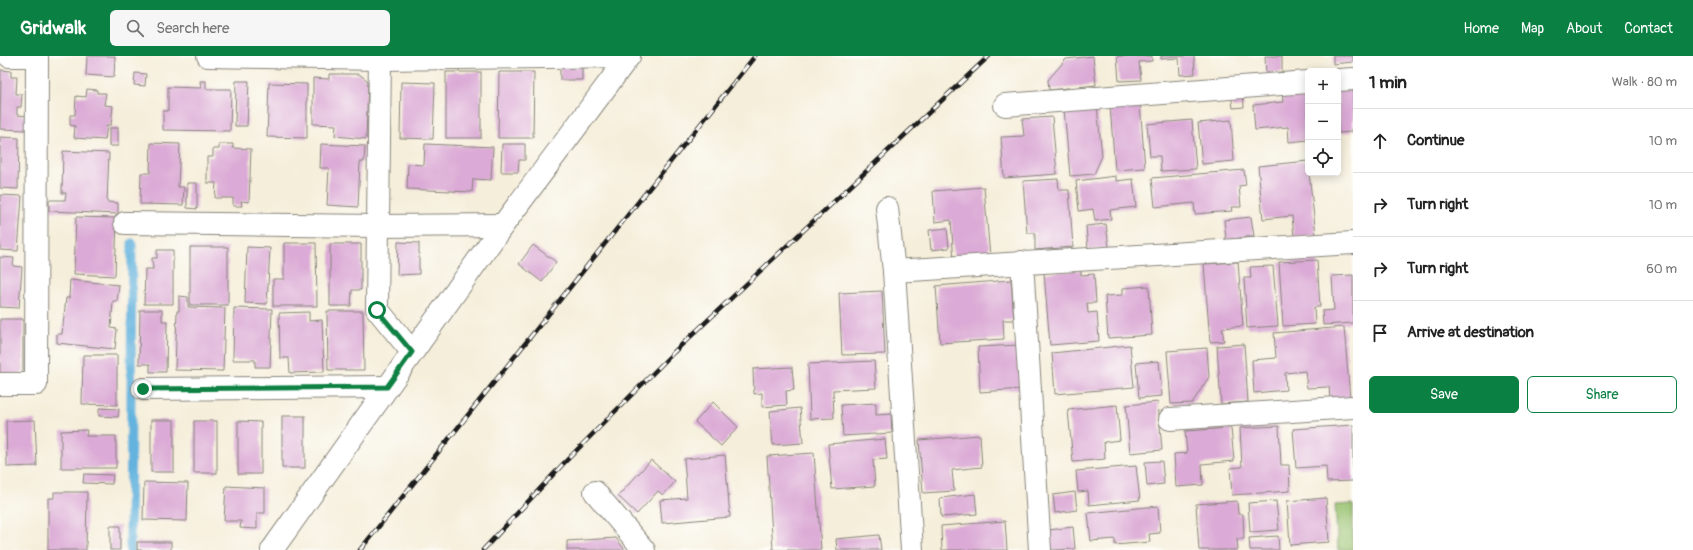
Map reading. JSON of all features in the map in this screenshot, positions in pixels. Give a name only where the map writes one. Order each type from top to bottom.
[{"type":"street","points":[[0,384],[36,384],[37,56],[9,56]]},
{"type":"street","points":[[208,56],[629,56]]},
{"type":"street","points":[[272,550],[503,225],[629,56]]},
{"type":"street","points":[[380,57],[377,310],[412,352]]},
{"type":"street","points":[[1341,80],[1353,79]]},
{"type":"street","points":[[1005,105],[1305,82]]},
{"type":"street","points":[[887,208],[894,271],[912,550]]},
{"type":"street","points":[[125,223],[378,226],[503,225]]},
{"type":"street","points":[[894,271],[1353,243]]},
{"type":"street","points":[[1022,262],[1040,550]]},
{"type":"street","points":[[143,389],[387,387]]},
{"type":"street","points":[[1170,419],[1353,407]]},
{"type":"street","points":[[595,492],[644,550]]},
{"type":"green space","points":[[1353,504],[1353,550],[1338,550],[1335,505]]},
{"type":"building","points":[[87,56],[115,56],[114,77],[86,75]]},
{"type":"building","points":[[1093,56],[1096,85],[1049,90],[1048,80],[1066,59]]},
{"type":"building","points":[[1117,56],[1152,56],[1152,61],[1139,62],[1141,80],[1119,81]]},
{"type":"building","points":[[1161,56],[1194,56],[1195,74],[1180,75],[1179,58],[1161,59]]},
{"type":"building","points":[[1265,56],[1282,56],[1282,72],[1266,73]]},
{"type":"building","points":[[1333,56],[1353,56],[1353,62],[1333,64]]},
{"type":"building","points":[[560,66],[582,67],[582,80],[560,80]]},
{"type":"building","points":[[1,70],[11,71],[11,77],[17,77],[16,94],[22,94],[21,107],[17,107],[17,115],[27,116],[27,130],[0,129]]},
{"type":"building","points":[[446,72],[481,72],[481,138],[446,138]]},
{"type":"building","points":[[499,72],[534,72],[533,138],[498,138]]},
{"type":"building","points":[[135,73],[146,74],[145,86],[134,85]]},
{"type":"building","points":[[329,74],[359,74],[368,81],[366,139],[335,136],[336,125],[313,124],[313,78],[329,79]]},
{"type":"building","points":[[200,81],[206,81],[206,89],[231,89],[230,131],[163,130],[163,111],[168,111],[168,87],[201,88]]},
{"type":"building","points":[[236,81],[249,81],[247,126],[235,126]]},
{"type":"building","points":[[401,82],[435,83],[433,139],[400,138]]},
{"type":"building","points":[[269,83],[307,84],[307,138],[267,137]]},
{"type":"building","points":[[87,89],[97,90],[97,93],[106,93],[104,105],[113,106],[111,125],[107,125],[105,140],[74,138],[75,126],[70,125],[70,115],[75,115],[76,96],[86,97]]},
{"type":"building","points":[[1353,89],[1353,128],[1351,129],[1351,132],[1341,133],[1341,90]]},
{"type":"building","points":[[1305,90],[1305,140],[1289,142],[1288,127],[1255,130],[1253,105],[1283,102],[1282,93]]},
{"type":"building","points":[[1243,92],[1244,107],[1233,108],[1231,94]]},
{"type":"building","points":[[1140,103],[1145,168],[1115,170],[1110,106]]},
{"type":"building","points":[[1097,106],[1102,156],[1094,174],[1070,176],[1064,109]]},
{"type":"building","points":[[1052,117],[1057,174],[1004,178],[1001,137],[1024,136],[1022,119]]},
{"type":"building","points":[[1192,120],[1196,169],[1161,171],[1160,156],[1150,156],[1147,124]]},
{"type":"building","points":[[1231,120],[1234,161],[1202,164],[1198,123]]},
{"type":"building","points":[[109,128],[118,128],[118,146],[109,146]]},
{"type":"building","points":[[0,137],[19,138],[18,189],[0,188]]},
{"type":"building","points":[[151,143],[180,144],[178,187],[184,187],[183,205],[140,204],[141,173],[150,173]]},
{"type":"building","points":[[219,144],[233,144],[233,148],[251,149],[249,202],[241,201],[242,206],[233,206],[233,198],[215,198],[216,183],[207,183],[207,157],[213,157],[213,149],[219,149]]},
{"type":"building","points":[[321,144],[365,146],[364,162],[360,162],[358,207],[327,205],[329,168],[320,168]]},
{"type":"building","points":[[425,144],[493,147],[491,180],[473,179],[472,192],[407,189],[408,164],[424,165]]},
{"type":"building","points":[[502,144],[525,144],[525,160],[519,160],[518,172],[501,172]]},
{"type":"building","points":[[63,151],[109,153],[107,202],[118,203],[118,214],[49,211],[49,200],[65,200],[66,193],[62,193]]},
{"type":"building","points":[[1305,161],[1305,176],[1309,176],[1316,235],[1294,237],[1292,216],[1263,219],[1258,166]]},
{"type":"building","points":[[1244,170],[1246,185],[1239,186],[1241,207],[1231,207],[1232,211],[1195,214],[1194,203],[1155,207],[1152,178]]},
{"type":"building","points":[[1116,176],[1116,181],[1133,179],[1136,207],[1110,210],[1111,219],[1095,221],[1093,209],[1079,211],[1076,181]]},
{"type":"building","points":[[1058,179],[1059,190],[1069,190],[1073,247],[1035,250],[1035,233],[1027,233],[1023,181]]},
{"type":"building","points":[[187,183],[197,183],[197,209],[187,208]]},
{"type":"building","points":[[984,187],[990,257],[954,261],[951,220],[935,222],[933,191]]},
{"type":"building","points":[[0,195],[22,196],[18,251],[0,250]]},
{"type":"building","points":[[76,217],[117,218],[115,276],[74,274]]},
{"type":"building","points":[[1251,217],[1254,236],[1226,240],[1224,220]]},
{"type":"building","points":[[1106,224],[1109,248],[1088,250],[1086,226]]},
{"type":"building","points":[[947,228],[949,248],[931,250],[929,230]]},
{"type":"building","points":[[398,242],[419,243],[419,274],[397,275]]},
{"type":"building","points":[[284,243],[316,243],[317,306],[273,306],[273,279],[284,279]]},
{"type":"building","points":[[330,244],[361,244],[361,290],[352,290],[351,306],[330,306]]},
{"type":"building","points":[[533,245],[556,262],[542,282],[519,264]]},
{"type":"building","points":[[190,247],[228,247],[228,305],[190,305]]},
{"type":"building","points":[[247,247],[270,248],[267,304],[245,303]]},
{"type":"building","points":[[157,250],[173,250],[173,304],[144,304],[145,269],[153,269],[152,258],[157,258]]},
{"type":"building","points":[[0,257],[14,258],[13,266],[22,267],[19,308],[0,307]]},
{"type":"building","points":[[1317,260],[1320,307],[1314,307],[1315,324],[1283,326],[1279,262]]},
{"type":"building","points":[[1238,262],[1243,326],[1222,328],[1224,341],[1210,342],[1204,264]]},
{"type":"building","points":[[1273,266],[1278,326],[1247,328],[1244,278],[1251,278],[1250,267]]},
{"type":"building","points":[[1081,270],[1081,275],[1094,274],[1096,303],[1087,303],[1088,313],[1097,312],[1099,341],[1050,345],[1044,273]]},
{"type":"building","points":[[1353,275],[1353,323],[1323,325],[1322,311],[1334,310],[1332,276]]},
{"type":"building","points":[[70,280],[119,285],[117,301],[113,301],[111,328],[117,329],[115,349],[57,343],[57,334],[62,334],[66,298],[69,298]]},
{"type":"building","points":[[1011,280],[1014,320],[1003,320],[1004,339],[940,343],[936,286]]},
{"type":"building","points":[[1149,286],[1152,335],[1108,338],[1105,296],[1123,295],[1123,288]]},
{"type":"building","points":[[882,291],[885,354],[842,355],[839,293]]},
{"type":"building","points":[[179,296],[188,297],[188,307],[225,308],[223,371],[175,370]]},
{"type":"building","points":[[234,308],[272,309],[270,367],[255,367],[255,360],[233,360]]},
{"type":"building","points":[[140,310],[162,310],[162,321],[167,321],[166,372],[150,372],[150,364],[139,364]]},
{"type":"building","points":[[327,311],[363,311],[364,370],[328,370]]},
{"type":"building","points":[[309,312],[309,321],[322,320],[324,372],[290,373],[289,358],[280,358],[279,313]]},
{"type":"building","points":[[0,319],[23,319],[23,371],[20,375],[0,375]]},
{"type":"building","points":[[1344,327],[1350,398],[1330,399],[1329,387],[1307,388],[1305,371],[1285,373],[1286,390],[1254,393],[1252,360],[1276,358],[1274,333]]},
{"type":"building","points":[[1244,344],[1248,402],[1221,404],[1217,346]]},
{"type":"building","points":[[1020,345],[1022,389],[980,392],[978,347]]},
{"type":"building","points":[[1130,345],[1134,387],[1055,394],[1052,353]]},
{"type":"building","points":[[1207,348],[1209,377],[1192,403],[1171,404],[1167,351]]},
{"type":"building","points":[[83,355],[117,355],[117,405],[82,404]]},
{"type":"building","points":[[874,361],[876,388],[833,390],[834,418],[810,419],[808,364]]},
{"type":"building","points":[[1159,361],[1162,396],[1139,398],[1136,363]]},
{"type":"building","points":[[792,367],[794,390],[786,391],[787,405],[762,407],[762,393],[754,394],[753,369]]},
{"type":"building","points":[[713,402],[738,427],[721,446],[695,422]]},
{"type":"building","points":[[1158,402],[1162,450],[1130,453],[1126,405]]},
{"type":"building","points":[[876,403],[876,415],[891,414],[892,433],[843,436],[841,405]]},
{"type":"building","points":[[1117,405],[1120,440],[1104,442],[1105,459],[1073,462],[1068,410]]},
{"type":"building","points":[[99,408],[119,409],[118,417],[99,416]]},
{"type":"building","points":[[800,408],[803,443],[773,445],[770,411]]},
{"type":"building","points":[[282,416],[305,416],[305,468],[282,468]]},
{"type":"building","points":[[35,420],[37,466],[7,467],[6,421]]},
{"type":"building","points":[[151,420],[174,420],[174,472],[151,472]]},
{"type":"building","points":[[194,421],[217,421],[217,473],[194,473]]},
{"type":"building","points":[[238,421],[261,422],[261,474],[238,474]]},
{"type":"building","points":[[1353,425],[1353,481],[1327,482],[1326,466],[1296,468],[1293,429]]},
{"type":"building","points":[[1279,426],[1281,465],[1289,465],[1290,491],[1232,495],[1230,468],[1242,467],[1240,428]]},
{"type":"building","points":[[1231,428],[1234,461],[1202,464],[1203,485],[1176,487],[1174,454],[1187,453],[1185,431]]},
{"type":"building","points":[[87,430],[86,436],[116,436],[116,468],[61,468],[61,431]]},
{"type":"building","points":[[980,435],[982,467],[952,470],[954,491],[923,493],[919,440]]},
{"type":"building","points":[[885,439],[887,459],[873,460],[875,486],[832,489],[828,444]]},
{"type":"building","points":[[814,453],[821,550],[773,550],[767,456]]},
{"type":"building","points":[[725,455],[730,517],[662,523],[660,500],[687,498],[684,459]]},
{"type":"building","points":[[651,460],[675,482],[663,495],[658,491],[637,514],[618,496]]},
{"type":"building","points":[[1162,461],[1164,484],[1147,486],[1145,462]]},
{"type":"building","points":[[1136,466],[1140,500],[1089,505],[1088,491],[1078,492],[1076,471]]},
{"type":"building","points":[[84,474],[113,475],[112,484],[83,483]]},
{"type":"building","points":[[144,482],[188,483],[187,521],[143,520]]},
{"type":"building","points":[[226,486],[265,488],[265,513],[257,513],[257,529],[240,528],[241,521],[224,521]]},
{"type":"building","points":[[54,492],[87,492],[86,550],[48,550],[48,498],[54,498]]},
{"type":"building","points":[[1075,492],[1077,510],[1055,513],[1053,495]]},
{"type":"building","points":[[975,494],[977,514],[941,517],[940,498]]},
{"type":"building","points":[[1326,498],[1329,542],[1290,545],[1287,501]]},
{"type":"building","points":[[1237,501],[1238,514],[1243,514],[1244,539],[1237,539],[1238,550],[1199,550],[1196,504]]},
{"type":"building","points":[[1276,501],[1279,530],[1250,532],[1248,503]]},
{"type":"building","points":[[1158,506],[1160,533],[1149,534],[1150,542],[1115,545],[1115,539],[1091,541],[1088,513]]},
{"type":"building","points":[[1005,521],[1007,550],[942,550],[941,526]]},
{"type":"building","points":[[110,526],[120,526],[120,550],[110,550]]},
{"type":"building","points":[[1073,527],[1075,549],[1050,550],[1049,530]]},
{"type":"building","points":[[879,535],[881,550],[837,550],[836,539]]},
{"type":"building","points":[[1278,536],[1279,550],[1250,550],[1249,538]]},
{"type":"building","points":[[616,538],[625,550],[567,550],[567,541]]},
{"type":"building","points":[[137,542],[171,542],[171,550],[137,550]]},
{"type":"waterway","points":[[130,550],[132,243]]},
{"type":"railway","points":[[360,550],[755,56]]},
{"type":"railway","points":[[483,550],[563,464],[674,352],[989,56]]},
{"type":"route","points":[[143,389],[387,387],[412,352],[377,310]]}]
